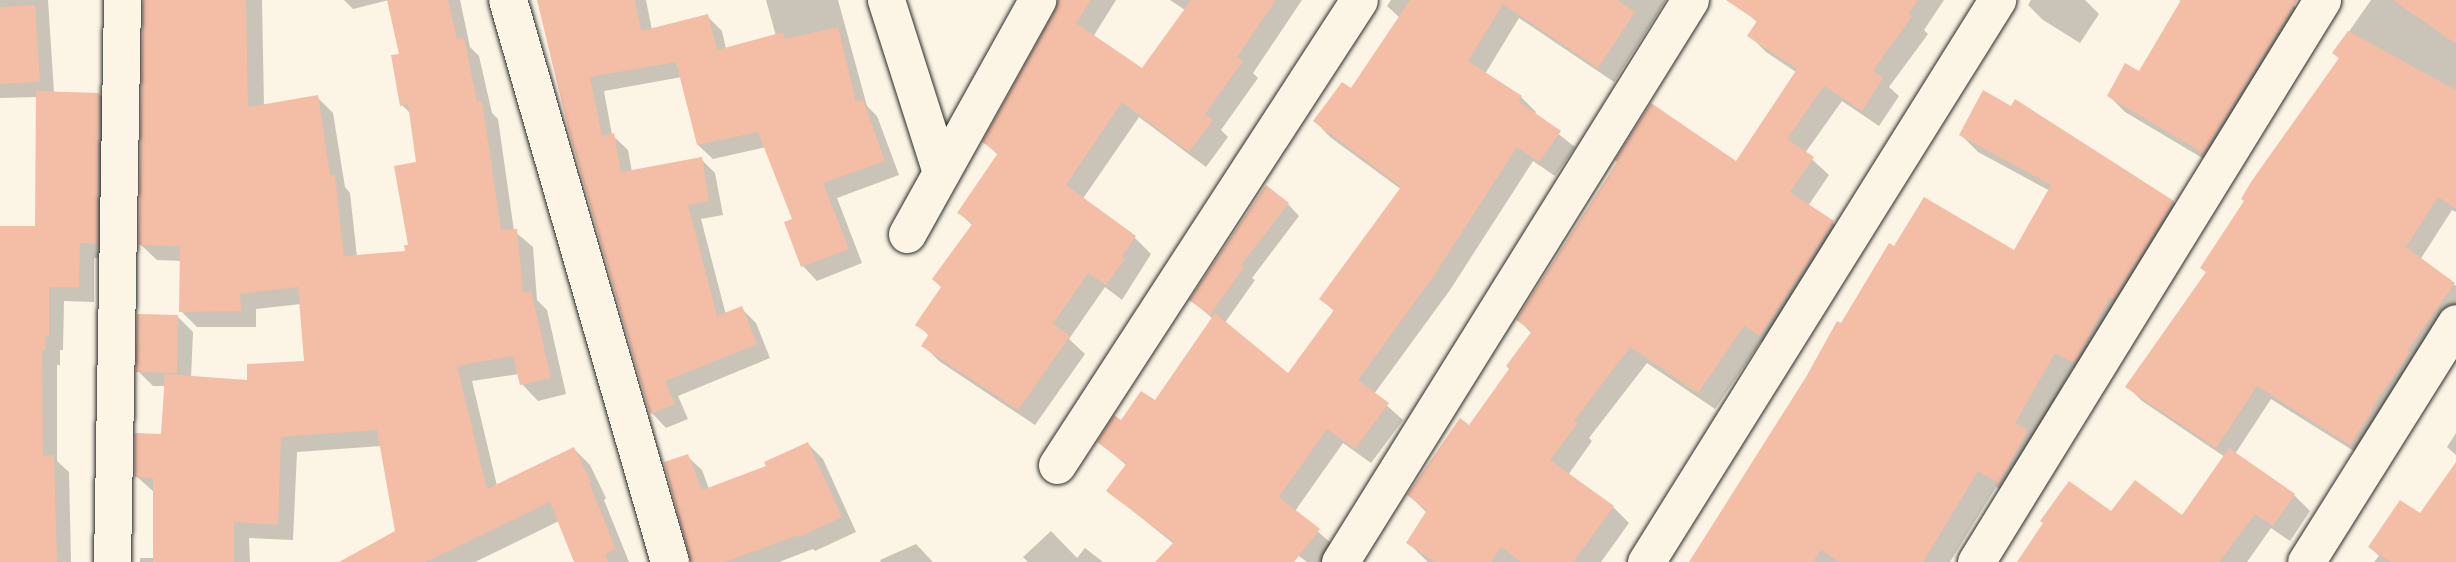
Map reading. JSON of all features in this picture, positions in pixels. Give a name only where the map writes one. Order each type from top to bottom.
[{"type":"street","points":[[112,562],[122,0]]},
{"type":"street","points":[[508,0],[670,562]]},
{"type":"street","points":[[886,0],[941,172]]},
{"type":"street","points":[[907,234],[1037,0]]},
{"type":"street","points":[[1057,465],[1359,0]]},
{"type":"street","points":[[1340,562],[1689,0]]},
{"type":"street","points":[[1646,562],[1997,0]]},
{"type":"street","points":[[1976,562],[2322,0]]},
{"type":"street","points":[[2306,562],[2456,323]]},
{"type":"building","points":[[143,0],[246,0],[248,107],[318,95],[330,175],[335,175],[344,256],[405,251],[404,245],[408,245],[394,166],[416,162],[408,104],[400,106],[391,55],[399,54],[387,0],[448,0],[457,39],[464,38],[477,101],[482,101],[501,230],[517,229],[523,293],[531,291],[551,378],[520,385],[513,356],[457,366],[487,489],[574,447],[591,482],[589,483],[616,549],[605,554],[608,562],[574,562],[550,502],[426,562],[339,562],[395,531],[377,430],[281,437],[278,525],[234,522],[234,562],[153,562],[153,478],[135,477],[135,433],[161,434],[165,374],[247,380],[247,364],[304,361],[298,287],[240,294],[241,311],[179,312],[180,246],[139,245]]},
{"type":"building","points":[[537,0],[635,0],[641,31],[708,14],[717,50],[783,32],[785,39],[838,27],[856,102],[863,100],[885,161],[823,183],[849,249],[801,267],[784,222],[792,219],[758,132],[697,145],[676,62],[590,77],[602,136],[614,133],[621,172],[702,157],[709,201],[688,205],[717,316],[742,306],[757,344],[665,381],[675,404],[650,414],[568,128]]},
{"type":"building","points":[[1058,0],[1091,0],[1076,23],[1142,68],[1191,0],[1276,0],[1237,57],[1243,61],[1205,114],[1213,120],[1189,152],[1122,102],[1066,185],[1136,236],[1122,256],[1125,259],[1106,285],[1088,273],[1053,324],[1070,336],[1018,410],[921,346],[929,334],[915,325],[941,287],[932,279],[973,223],[957,213],[998,153],[982,142]]},
{"type":"building","points":[[1410,0],[1618,0],[1635,12],[1598,68],[1503,4],[1468,61],[1522,96],[1518,101],[1561,131],[1539,162],[1517,147],[1435,274],[1358,380],[1389,403],[1355,449],[1327,429],[1279,497],[1320,529],[1294,562],[1155,562],[1174,542],[1106,491],[1126,464],[1097,442],[1114,415],[1121,420],[1141,391],[1155,400],[1215,313],[1288,373],[1334,310],[1319,299],[1401,187],[1313,121],[1342,82],[1351,88]]},
{"type":"building","points":[[1726,0],[1918,0],[1909,13],[1912,16],[1873,71],[1883,78],[1862,111],[1824,86],[1787,139],[1814,157],[1790,192],[1834,221],[1760,336],[1744,326],[1698,393],[1630,347],[1574,421],[1577,424],[1550,460],[1614,506],[1573,562],[1521,562],[1501,547],[1491,562],[1435,562],[1406,543],[1427,510],[1407,495],[1460,418],[1469,425],[1509,369],[1506,366],[1532,331],[1516,320],[1617,162],[1615,160],[1651,103],[1736,161],[1797,69],[1747,36],[1757,21]]},
{"type":"building","points":[[2181,0],[2297,0],[2203,153],[2107,96],[2125,63],[2139,71]]},
{"type":"building","points":[[2393,0],[2456,0],[2456,44]]},
{"type":"building","points":[[35,5],[40,82],[0,84],[0,7]]},
{"type":"building","points":[[2348,31],[2456,90],[2456,209],[2438,197],[2406,247],[2455,283],[2407,351],[2410,352],[2350,445],[2257,386],[2216,448],[2125,387],[2206,272],[2200,268],[2244,201],[2241,199],[2251,182],[2339,58],[2332,53]]},
{"type":"building","points":[[1983,90],[2011,106],[2015,99],[2174,201],[2113,299],[2110,297],[2074,363],[2055,353],[2015,423],[2028,430],[1999,483],[1978,471],[1923,562],[1839,562],[1821,550],[1813,562],[1689,562],[1806,377],[1837,321],[1841,323],[1889,243],[1894,246],[1924,197],[2014,250],[2051,185],[1959,135]]},
{"type":"building","points":[[36,91],[99,93],[97,244],[80,243],[79,287],[49,287],[49,336],[46,336],[45,350],[42,350],[43,456],[54,455],[57,562],[0,562],[0,226],[35,226]]},
{"type":"building","points":[[1266,185],[1289,203],[1241,265],[1244,267],[1210,315],[1189,300]]},
{"type":"building","points":[[137,314],[178,315],[177,373],[136,372]]},
{"type":"building","points":[[808,442],[842,517],[799,537],[798,535],[725,562],[691,562],[664,462],[688,454],[702,490],[766,466],[764,462]]},
{"type":"building","points":[[2229,448],[2295,494],[2273,526],[2255,514],[2219,562],[2017,562],[2043,523],[2040,521],[2069,481],[2111,511],[2135,480],[2182,515]]},
{"type":"building","points":[[2456,462],[2456,562],[2390,562],[2368,547],[2400,500],[2420,513]]}]
